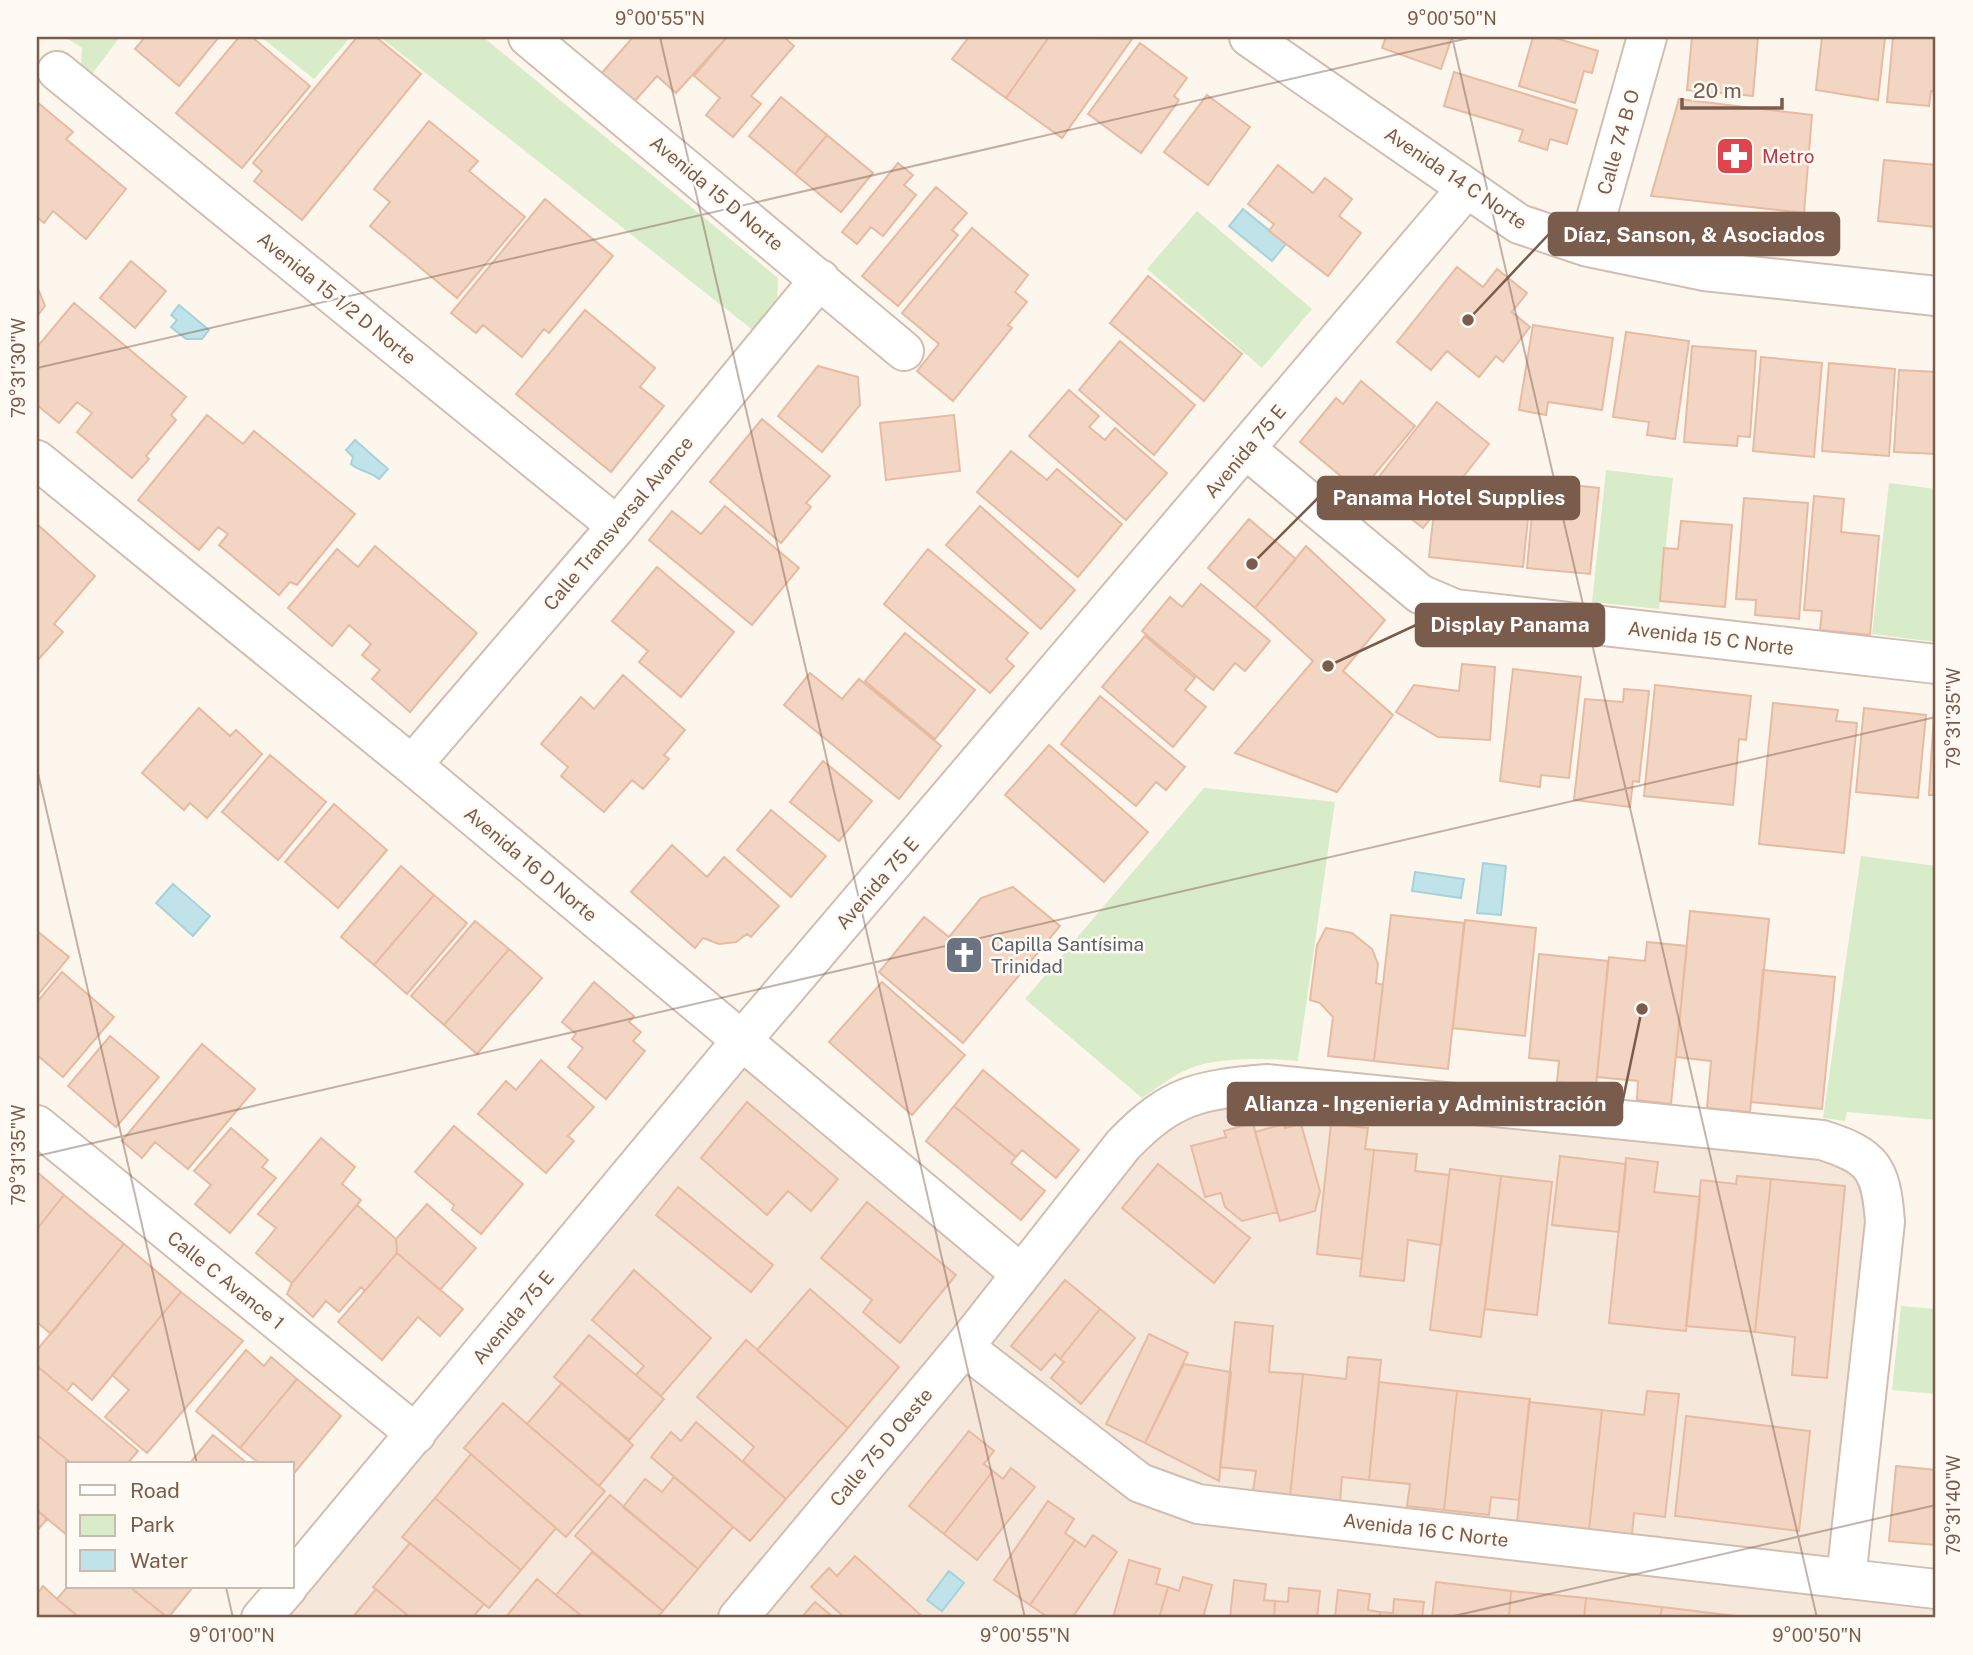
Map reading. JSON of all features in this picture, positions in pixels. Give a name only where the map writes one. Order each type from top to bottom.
[{"type":"street","name":"Avenida 15 D Norte","points":[[528,37],[904,351]]},
{"type":"street","name":"Avenida 14 C Norte","points":[[1249,37],[1518,224],[1588,247],[1704,271],[1936,296]]},
{"type":"street","name":"Calle 74 B O","points":[[1588,247],[1647,37]]},
{"type":"street","name":"Avenida 15 1/2 D Norte","points":[[57,71],[617,526]]},
{"type":"street","name":"Avenida 75 E","points":[[294,1579],[743,1039],[1247,450],[1467,188]]},
{"type":"street","name":"Calle Transversal Avance","points":[[412,765],[617,526],[820,279]]},
{"type":"street","name":"Avenida 15 C Norte","points":[[1247,450],[1420,594],[1455,609],[1936,664]]},
{"type":"street","name":"Avenida 16 D Norte","points":[[37,460],[412,765],[1020,1273]]},
{"type":"street","name":"Calle 75 D Oeste","points":[[738,1618],[964,1347],[1020,1273],[1145,1122],[1166,1106],[1195,1093],[1267,1084],[1822,1140],[1848,1148],[1871,1163],[1883,1191],[1885,1222],[1846,1579]]},
{"type":"street","name":"Calle C Avance 1","points":[[37,1125],[416,1434]]},
{"type":"street","name":"Avenida 16 C Norte","points":[[964,1347],[1140,1483],[1198,1504],[1936,1588]]},
{"type":"street","points":[[261,1618],[287,1588]]},
{"type":"shaded area","points":[[743,1039],[1020,1273],[1195,1093],[1871,1163],[1846,1579],[1936,1590],[1936,1618],[261,1618],[286,1588],[294,1588],[294,1578]]},
{"type":"green space","points":[[65,37],[120,37],[92,74],[81,66],[82,48]]},
{"type":"green space","points":[[261,37],[351,37],[314,79]]},
{"type":"green space","points":[[380,37],[483,37],[778,278],[777,307],[754,331]]},
{"type":"green space","points":[[1197,211],[1312,309],[1262,368],[1147,269]]},
{"type":"green space","points":[[1606,470],[1673,478],[1659,609],[1592,602]]},
{"type":"green space","points":[[1889,483],[1936,489],[1936,642],[1872,634]]},
{"type":"green space","points":[[1204,788],[1335,802],[1298,1061],[1224,1060],[1196,1066],[1178,1074],[1142,1098],[1025,999]]},
{"type":"green space","points":[[1861,856],[1936,866],[1936,1120],[1847,1112],[1845,1121],[1823,1118]]},
{"type":"green space","points":[[1901,1306],[1936,1309],[1936,1394],[1892,1390]]},
{"type":"water","points":[[1243,209],[1286,244],[1272,261],[1229,226]]},
{"type":"water","points":[[179,305],[209,330],[202,339],[186,339],[171,327],[177,320],[171,315]]},
{"type":"water","points":[[355,440],[388,469],[379,479],[351,464],[353,457],[346,450]]},
{"type":"water","points":[[1483,863],[1506,866],[1501,915],[1477,913]]},
{"type":"water","points":[[1415,872],[1464,879],[1461,898],[1412,891]]},
{"type":"water","points":[[173,884],[210,916],[193,936],[156,903]]},
{"type":"water","points":[[949,1571],[964,1583],[942,1611],[927,1600]]},
{"type":"building","points":[[145,37],[219,37],[179,86],[135,49]]},
{"type":"building","points":[[239,37],[252,37],[310,86],[242,168],[176,113]]},
{"type":"building","points":[[357,37],[376,37],[421,74],[302,220],[254,181],[262,171],[253,163]]},
{"type":"building","points":[[633,37],[727,37],[676,93],[657,76],[633,103],[601,74]]},
{"type":"building","points":[[727,37],[784,37],[794,46],[751,96],[761,104],[733,137],[706,115],[720,98],[694,76]]},
{"type":"building","points":[[969,37],[1049,37],[1006,98],[952,59]]},
{"type":"building","points":[[1049,37],[1132,39],[1062,138],[1006,98]]},
{"type":"building","points":[[1386,37],[1452,37],[1441,69],[1382,48]]},
{"type":"building","points":[[1533,37],[1552,37],[1598,51],[1592,73],[1584,71],[1575,103],[1519,86]]},
{"type":"building","points":[[1692,37],[1758,37],[1753,96],[1687,90]]},
{"type":"building","points":[[1822,37],[1885,37],[1878,100],[1816,90]]},
{"type":"building","points":[[1893,37],[1936,37],[1936,92],[1931,91],[1929,106],[1887,102]]},
{"type":"building","points":[[1140,43],[1187,78],[1174,96],[1179,100],[1141,153],[1088,114]]},
{"type":"building","points":[[1454,72],[1577,110],[1567,144],[1550,139],[1547,150],[1519,141],[1523,130],[1444,106]]},
{"type":"building","points":[[1207,95],[1250,127],[1208,185],[1164,152]]},
{"type":"building","points":[[781,97],[827,135],[795,174],[749,136]]},
{"type":"building","name":"Metro","points":[[1679,99],[1812,115],[1804,213],[1651,196]]},
{"type":"building","points":[[37,102],[73,132],[66,139],[126,189],[86,239],[53,211],[44,223],[37,217]]},
{"type":"building","points":[[429,121],[478,161],[469,171],[525,217],[457,298],[370,226],[390,202],[374,189]]},
{"type":"building","points":[[827,135],[873,173],[841,212],[795,174]]},
{"type":"building","points":[[1884,160],[1936,165],[1936,227],[1878,221]]},
{"type":"building","points":[[898,163],[913,175],[904,185],[916,195],[883,236],[871,227],[857,244],[842,232]]},
{"type":"building","points":[[1278,165],[1313,193],[1325,178],[1352,199],[1339,216],[1361,233],[1328,276],[1269,231],[1274,224],[1248,204]]},
{"type":"building","points":[[936,187],[967,213],[952,230],[958,235],[898,306],[862,276]]},
{"type":"building","points":[[545,199],[613,256],[549,333],[544,329],[522,357],[483,325],[476,333],[451,313]]},
{"type":"building","points":[[972,228],[1028,275],[1015,292],[1027,302],[1008,325],[1012,328],[953,401],[917,371],[939,344],[902,313]]},
{"type":"building","points":[[131,261],[166,291],[135,328],[100,298]]},
{"type":"building","points":[[1457,267],[1483,287],[1497,269],[1527,293],[1512,312],[1530,327],[1503,362],[1496,356],[1479,377],[1447,351],[1431,370],[1397,342]]},
{"type":"building","points":[[1148,276],[1242,354],[1204,401],[1110,323]]},
{"type":"building","points":[[37,286],[45,306],[37,316]]},
{"type":"building","points":[[74,303],[186,397],[171,415],[176,420],[146,456],[149,459],[132,478],[77,432],[92,413],[77,402],[59,423],[37,405],[37,347]]},
{"type":"building","points":[[585,310],[655,368],[640,387],[664,406],[611,472],[516,394]]},
{"type":"building","points":[[1533,325],[1613,338],[1602,410],[1548,402],[1546,415],[1519,410]]},
{"type":"building","points":[[1626,332],[1689,341],[1675,439],[1647,435],[1649,422],[1613,417]]},
{"type":"building","points":[[1120,341],[1195,405],[1154,455],[1079,390]]},
{"type":"building","points":[[1692,346],[1756,351],[1750,437],[1738,436],[1737,446],[1684,442]]},
{"type":"building","points":[[1761,357],[1822,363],[1814,457],[1753,451]]},
{"type":"building","points":[[1829,363],[1895,369],[1889,456],[1822,451]]},
{"type":"building","points":[[818,366],[858,377],[860,405],[822,452],[778,416]]},
{"type":"building","points":[[1899,370],[1936,372],[1936,454],[1894,452]]},
{"type":"building","points":[[1361,381],[1415,426],[1360,492],[1300,442],[1336,398],[1343,404]]},
{"type":"building","points":[[1069,390],[1099,416],[1089,427],[1105,440],[1115,428],[1167,473],[1126,520],[1029,436]]},
{"type":"building","points":[[1437,402],[1489,444],[1423,528],[1371,487]]},
{"type":"building","points":[[207,415],[243,444],[254,431],[355,514],[297,585],[290,582],[279,595],[219,545],[228,534],[218,527],[199,550],[138,500]]},
{"type":"building","points":[[954,415],[960,471],[886,480],[880,423]]},
{"type":"building","points":[[762,419],[830,476],[806,503],[811,507],[781,543],[710,482]]},
{"type":"building","points":[[1011,451],[1047,480],[1057,469],[1122,524],[1078,577],[977,492]]},
{"type":"building","points":[[1503,477],[1532,480],[1523,567],[1429,557],[1433,521],[1453,493]]},
{"type":"building","points":[[1535,481],[1599,488],[1590,574],[1527,568]]},
{"type":"building","points":[[1814,496],[1844,499],[1841,532],[1879,536],[1870,635],[1820,630],[1822,611],[1804,610]]},
{"type":"building","points":[[1744,498],[1808,503],[1799,619],[1755,615],[1756,600],[1736,599]]},
{"type":"building","points":[[725,506],[799,568],[752,625],[649,540],[672,511],[701,534]]},
{"type":"building","points":[[980,506],[1075,590],[1041,629],[946,545]]},
{"type":"building","points":[[1249,519],[1296,559],[1255,608],[1208,568]]},
{"type":"building","points":[[1681,521],[1732,525],[1725,607],[1660,601],[1664,548],[1678,549]]},
{"type":"building","points":[[37,524],[95,576],[54,624],[63,632],[37,661]]},
{"type":"building","points":[[375,546],[477,633],[410,712],[372,679],[380,670],[362,655],[371,644],[349,625],[332,646],[288,608],[337,549],[358,567]]},
{"type":"building","points":[[1306,546],[1385,620],[1343,671],[1393,715],[1337,792],[1235,753],[1313,661],[1255,608]]},
{"type":"building","points":[[928,549],[1028,633],[1006,659],[1014,666],[990,693],[884,604]]},
{"type":"building","points":[[657,567],[734,632],[681,697],[639,662],[648,651],[612,621]]},
{"type":"building","points":[[1201,584],[1270,641],[1245,671],[1235,663],[1213,690],[1142,631],[1170,597],[1182,607]]},
{"type":"building","points":[[905,633],[975,690],[935,739],[865,681]]},
{"type":"building","points":[[1145,636],[1195,678],[1185,690],[1206,707],[1173,747],[1102,687]]},
{"type":"building","points":[[1462,664],[1495,667],[1490,740],[1438,737],[1396,712],[1414,685],[1459,691]]},
{"type":"building","points":[[1513,669],[1581,677],[1569,778],[1541,775],[1540,787],[1500,781]]},
{"type":"building","points":[[810,673],[842,699],[859,679],[941,746],[899,799],[784,705]]},
{"type":"building","points":[[623,675],[685,730],[664,755],[669,759],[643,789],[632,780],[604,812],[561,776],[568,767],[541,744],[581,697],[594,709]]},
{"type":"building","points":[[1655,685],[1751,696],[1746,740],[1739,739],[1733,805],[1644,796]]},
{"type":"building","points":[[1624,689],[1649,691],[1639,782],[1633,781],[1630,807],[1574,800],[1585,699],[1623,702]]},
{"type":"building","points":[[1100,696],[1185,767],[1166,790],[1156,782],[1136,806],[1061,744]]},
{"type":"building","points":[[1773,703],[1838,710],[1836,721],[1857,723],[1844,853],[1759,844]]},
{"type":"building","points":[[199,708],[230,736],[236,730],[262,754],[207,818],[190,803],[184,810],[142,773]]},
{"type":"building","points":[[1864,708],[1926,715],[1918,798],[1856,792]]},
{"type":"building","points":[[1934,712],[1936,795],[1929,795]]},
{"type":"building","points":[[1049,745],[1148,832],[1104,882],[1005,795]]},
{"type":"building","points":[[270,755],[326,802],[278,860],[222,812]]},
{"type":"building","points":[[823,761],[872,801],[839,841],[790,802]]},
{"type":"building","points":[[334,804],[387,850],[338,908],[285,862]]},
{"type":"building","points":[[771,810],[826,856],[791,897],[737,850]]},
{"type":"building","points":[[672,845],[707,877],[724,857],[779,906],[751,937],[747,934],[736,942],[719,944],[703,938],[695,948],[631,892]]},
{"type":"building","points":[[401,866],[434,895],[374,965],[341,937]]},
{"type":"building","name":"Capilla Santísima Trinidad","points":[[1013,887],[1060,926],[963,1043],[879,972],[924,917],[949,937],[981,898]]},
{"type":"building","points":[[434,895],[467,923],[407,994],[374,965]]},
{"type":"building","points":[[1690,911],[1769,919],[1750,1112],[1707,1108],[1711,1061],[1676,1057]]},
{"type":"building","points":[[1391,915],[1464,923],[1448,1069],[1374,1061]]},
{"type":"building","points":[[1465,920],[1536,928],[1525,1036],[1453,1028]]},
{"type":"building","points":[[475,921],[509,949],[444,1025],[411,996]]},
{"type":"building","points":[[1326,928],[1352,933],[1372,949],[1378,964],[1376,983],[1383,985],[1374,1061],[1328,1056],[1333,1017],[1320,1003],[1310,1000],[1317,945]]},
{"type":"building","points":[[37,931],[69,957],[37,996]]},
{"type":"building","points":[[1647,942],[1687,946],[1671,1104],[1637,1100],[1638,1081],[1597,1077],[1609,957],[1645,961]]},
{"type":"building","points":[[509,949],[542,978],[477,1054],[444,1025]]},
{"type":"building","points":[[1539,954],[1608,961],[1596,1086],[1557,1082],[1559,1061],[1529,1058]]},
{"type":"building","points":[[1763,970],[1835,977],[1822,1109],[1751,1102]]},
{"type":"building","points":[[62,972],[114,1017],[63,1077],[37,1055],[37,1002]]},
{"type":"building","points":[[594,982],[634,1016],[629,1022],[641,1032],[633,1041],[645,1051],[606,1099],[568,1067],[583,1048],[572,1039],[576,1034],[562,1022]]},
{"type":"building","points":[[882,982],[965,1055],[912,1115],[829,1042]]},
{"type":"building","points":[[110,1036],[159,1077],[116,1127],[68,1086]]},
{"type":"building","points":[[202,1044],[255,1089],[188,1169],[155,1142],[142,1158],[122,1141]]},
{"type":"building","points":[[541,1060],[594,1107],[568,1136],[574,1141],[546,1173],[478,1114],[506,1081],[516,1090]]},
{"type":"building","points":[[983,1070],[1079,1150],[1056,1178],[1022,1150],[1016,1157],[954,1106]]},
{"type":"building","points":[[747,1102],[838,1179],[811,1211],[788,1191],[767,1215],[701,1158]]},
{"type":"building","points":[[954,1106],[1016,1157],[1011,1163],[1045,1191],[1021,1220],[926,1141]]},
{"type":"building","points":[[1253,1123],[1277,1212],[1242,1221],[1225,1207],[1221,1193],[1205,1197],[1191,1146],[1226,1137],[1224,1131]]},
{"type":"building","points":[[1284,1124],[1285,1128],[1301,1124],[1320,1191],[1315,1211],[1280,1221],[1255,1132]]},
{"type":"building","points":[[1331,1124],[1368,1128],[1365,1149],[1374,1150],[1362,1259],[1317,1254]]},
{"type":"building","points":[[454,1126],[523,1184],[481,1234],[452,1210],[454,1205],[415,1172]]},
{"type":"building","points":[[231,1128],[268,1160],[262,1167],[276,1178],[230,1233],[195,1204],[211,1185],[194,1171]]},
{"type":"building","points":[[321,1138],[355,1167],[342,1184],[361,1200],[292,1283],[256,1253],[276,1228],[258,1214]]},
{"type":"building","points":[[1374,1150],[1417,1154],[1415,1171],[1449,1175],[1441,1245],[1408,1240],[1404,1281],[1360,1276]]},
{"type":"building","points":[[1560,1156],[1626,1164],[1619,1232],[1552,1225]]},
{"type":"building","points":[[1626,1158],[1658,1162],[1654,1192],[1700,1197],[1686,1331],[1609,1323]]},
{"type":"building","points":[[1158,1164],[1250,1238],[1214,1283],[1122,1208]]},
{"type":"building","points":[[1450,1169],[1501,1176],[1481,1337],[1430,1330]]},
{"type":"building","points":[[37,1172],[64,1195],[37,1229]]},
{"type":"building","points":[[1501,1176],[1552,1182],[1537,1315],[1485,1309]]},
{"type":"building","points":[[1737,1176],[1771,1179],[1755,1332],[1686,1326],[1701,1180],[1736,1184]]},
{"type":"building","points":[[1771,1179],[1845,1186],[1827,1378],[1792,1375],[1795,1337],[1755,1332]]},
{"type":"building","points":[[678,1187],[773,1265],[751,1292],[656,1215]]},
{"type":"building","points":[[64,1195],[124,1244],[51,1334],[37,1322],[37,1229]]},
{"type":"building","points":[[867,1202],[956,1275],[900,1343],[863,1312],[872,1300],[821,1258]]},
{"type":"building","points":[[427,1204],[476,1248],[440,1290],[397,1253],[396,1239]]},
{"type":"building","points":[[357,1205],[396,1239],[397,1253],[365,1291],[361,1287],[339,1312],[326,1301],[313,1317],[287,1294],[292,1283]]},
{"type":"building","points":[[124,1244],[181,1292],[92,1400],[73,1383],[67,1391],[37,1366],[37,1350]]},
{"type":"building","points":[[397,1253],[463,1309],[440,1336],[418,1317],[382,1360],[338,1322]]},
{"type":"building","points":[[634,1270],[711,1338],[661,1396],[636,1375],[644,1366],[592,1320]]},
{"type":"building","points":[[1065,1280],[1100,1309],[1060,1359],[1055,1354],[1041,1370],[1011,1346]]},
{"type":"building","points":[[810,1289],[899,1367],[848,1428],[757,1350]]},
{"type":"building","points":[[181,1292],[243,1341],[147,1453],[105,1417],[129,1390],[112,1375]]},
{"type":"building","points":[[1100,1309],[1135,1338],[1081,1404],[1051,1378],[1064,1362],[1060,1359]]},
{"type":"building","points":[[1235,1322],[1273,1326],[1269,1372],[1303,1374],[1290,1496],[1253,1491],[1256,1471],[1220,1467]]},
{"type":"building","points":[[1149,1334],[1188,1353],[1145,1443],[1106,1424]]},
{"type":"building","points":[[589,1335],[664,1399],[629,1440],[554,1377]]},
{"type":"building","points":[[746,1340],[848,1428],[786,1499],[743,1461],[754,1447],[697,1397]]},
{"type":"building","points":[[246,1350],[264,1366],[271,1357],[297,1379],[240,1448],[196,1411]]},
{"type":"building","points":[[1348,1357],[1381,1360],[1369,1480],[1342,1477],[1340,1502],[1290,1496],[1303,1374],[1346,1379]]},
{"type":"building","points":[[1184,1364],[1231,1372],[1219,1481],[1145,1443]]},
{"type":"building","points":[[37,1366],[138,1451],[129,1462],[70,1462],[37,1435]]},
{"type":"building","points":[[297,1379],[341,1416],[294,1474],[294,1462],[258,1462],[240,1448]]},
{"type":"building","points":[[1379,1382],[1457,1391],[1444,1510],[1407,1506],[1410,1484],[1369,1480]]},
{"type":"building","points":[[562,1383],[633,1445],[599,1486],[527,1424]]},
{"type":"building","points":[[1457,1391],[1530,1399],[1519,1500],[1491,1497],[1489,1515],[1444,1510]]},
{"type":"building","points":[[1647,1391],[1679,1394],[1665,1517],[1634,1513],[1632,1535],[1589,1530],[1602,1410],[1644,1415]]},
{"type":"building","points":[[1529,1402],[1602,1410],[1589,1530],[1517,1522]]},
{"type":"building","points":[[503,1403],[605,1491],[566,1537],[464,1448]]},
{"type":"building","points":[[1686,1416],[1810,1431],[1799,1531],[1675,1516]]},
{"type":"building","points":[[696,1422],[786,1499],[750,1541],[651,1457],[671,1432],[681,1441]]},
{"type":"building","points":[[969,1431],[994,1451],[984,1464],[993,1471],[944,1534],[909,1506]]},
{"type":"building","points":[[37,1435],[70,1462],[66,1462],[66,1534],[37,1510]]},
{"type":"building","points":[[213,1435],[246,1462],[191,1462]]},
{"type":"building","points":[[471,1454],[556,1528],[521,1570],[435,1498]]},
{"type":"building","points":[[1896,1466],[1936,1470],[1936,1545],[1889,1541]]},
{"type":"building","points":[[1011,1468],[1035,1487],[977,1560],[944,1534],[993,1471],[1003,1479]]},
{"type":"building","points":[[674,1477],[733,1527],[698,1569],[623,1507],[645,1479],[662,1492]]},
{"type":"building","points":[[610,1495],[698,1569],[663,1611],[575,1536]]},
{"type":"building","points":[[435,1498],[521,1570],[489,1608],[402,1537]]},
{"type":"building","points":[[1048,1501],[1074,1519],[1065,1533],[1075,1540],[1030,1605],[994,1580]]},
{"type":"building","points":[[37,1510],[47,1519],[37,1531]]},
{"type":"building","points":[[1093,1535],[1117,1552],[1072,1618],[1049,1618],[1030,1605],[1075,1540],[1085,1547]]},
{"type":"building","points":[[410,1543],[484,1604],[472,1618],[411,1618],[373,1587]]},
{"type":"building","points":[[592,1552],[663,1611],[656,1618],[584,1618],[556,1595]]},
{"type":"building","points":[[855,1556],[923,1617],[845,1618],[811,1587],[829,1568],[837,1576]]},
{"type":"building","points":[[1129,1560],[1160,1569],[1156,1584],[1168,1587],[1159,1618],[1113,1618]]},
{"type":"building","points":[[1183,1577],[1212,1585],[1203,1618],[1159,1618],[1168,1587],[1179,1591]]},
{"type":"building","points":[[537,1579],[556,1595],[584,1618],[505,1618]]},
{"type":"building","points":[[1234,1580],[1266,1584],[1264,1600],[1275,1601],[1274,1618],[1230,1618]]},
{"type":"building","points":[[1436,1582],[1511,1591],[1509,1618],[1432,1618]]},
{"type":"building","points":[[43,1586],[80,1618],[37,1618],[37,1594]]},
{"type":"building","points":[[66,1588],[131,1588],[168,1618],[80,1618],[57,1599]]},
{"type":"building","points":[[131,1588],[192,1588],[168,1618]]},
{"type":"building","points":[[1289,1588],[1320,1591],[1317,1618],[1274,1618],[1275,1601],[1288,1602]]},
{"type":"building","points":[[376,1589],[411,1618],[352,1618]]},
{"type":"building","points":[[1338,1590],[1370,1594],[1368,1610],[1380,1612],[1380,1618],[1335,1618]]},
{"type":"building","points":[[1511,1591],[1586,1598],[1584,1618],[1509,1618]]},
{"type":"building","points":[[1586,1598],[1662,1607],[1660,1618],[1584,1618]]},
{"type":"building","points":[[1394,1599],[1424,1602],[1422,1618],[1380,1618],[1380,1612],[1393,1613]]},
{"type":"building","points":[[815,1602],[834,1618],[801,1618]]},
{"type":"building","points":[[1662,1607],[1736,1616],[1660,1618]]},
{"type":"place","name":"Metro","points":[[1735,156]]},
{"type":"place","name":"Díaz, Sanson, & Asociados","points":[[1468,320]]},
{"type":"place","name":"Panama Hotel Supplies","points":[[1252,564]]},
{"type":"place","name":"Display Panama","points":[[1328,666]]},
{"type":"place","name":"Capilla Santísima Trinidad","points":[[964,955]]},
{"type":"place","name":"Alianza - Ingenieria y Administración","points":[[1642,1009]]}]
